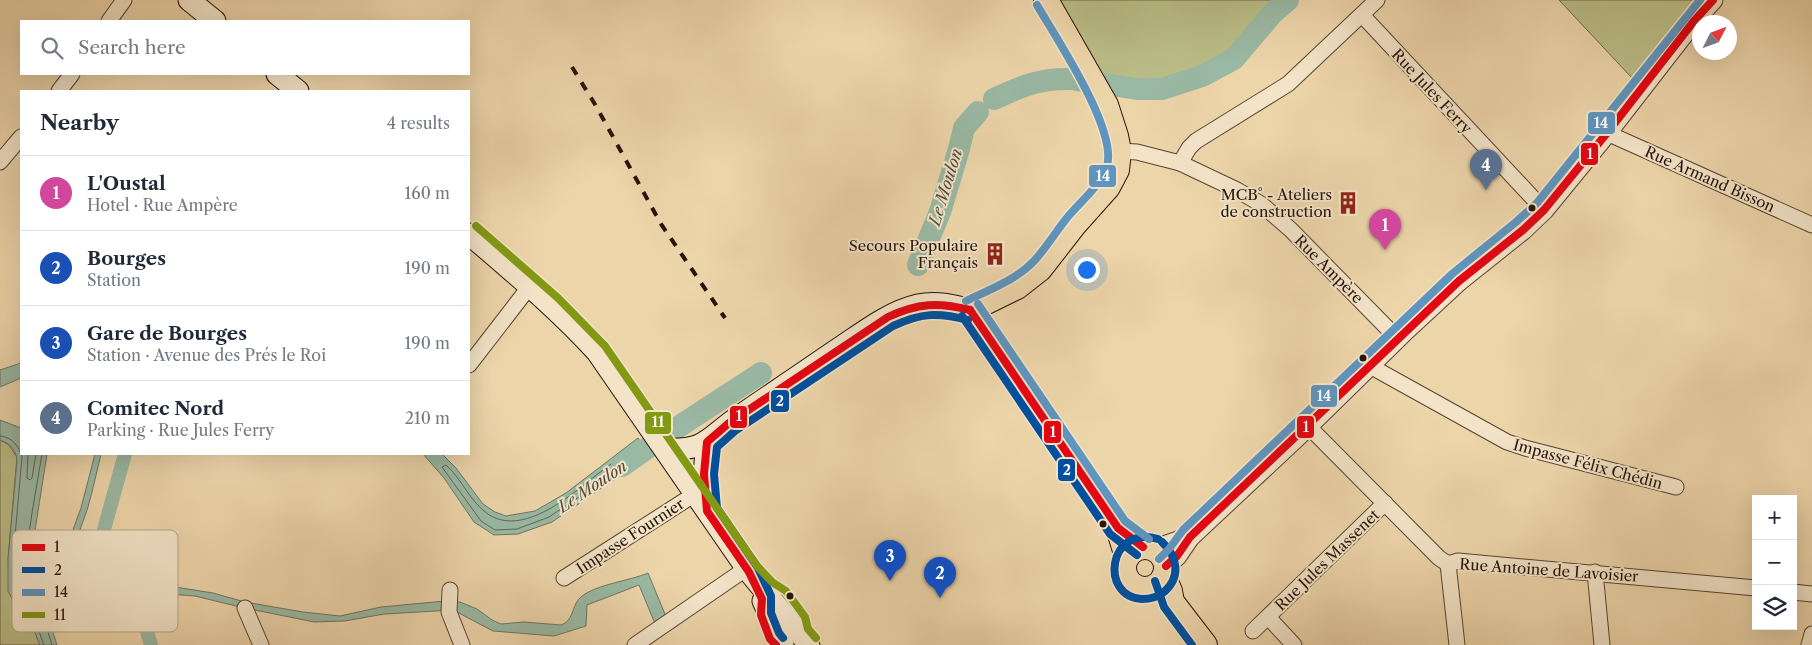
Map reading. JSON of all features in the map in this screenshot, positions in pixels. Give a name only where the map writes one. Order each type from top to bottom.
[{"type":"main road","points":[[189,0],[214,20]]},
{"type":"main road","points":[[691,488],[691,460],[701,445],[729,423],[888,317],[911,307],[930,303],[970,310],[1017,287],[1040,269],[1075,224],[1108,187],[1117,170],[1118,151],[1115,132],[1106,105],[1046,0]]},
{"type":"main road","points":[[278,75],[297,90]]},
{"type":"main road","points":[[470,235],[530,286],[598,352],[796,641]]},
{"type":"main road","points":[[970,310],[1118,528],[1151,564],[1162,598],[1172,602],[1205,645]]},
{"type":"main road","points":[[665,450],[680,450],[701,445]]},
{"type":"main road","points":[[701,445],[707,511]]},
{"type":"street","points":[[111,20],[124,0]]},
{"type":"street","points":[[1180,163],[1188,148],[1196,142],[1288,84],[1377,0]]},
{"type":"street","points":[[1151,564],[1190,537],[1308,426],[1397,338],[1459,281],[1523,230],[1544,210],[1608,133],[1694,21],[1713,0]]},
{"type":"street","name":"Rue Jules Ferry","points":[[1362,15],[1544,210]]},
{"type":"street","points":[[60,90],[71,75]]},
{"type":"street","name":"Rue Armand Bisson","points":[[1608,133],[1812,225]]},
{"type":"street","points":[[0,162],[20,138]]},
{"type":"street","name":"Rue Ampère","points":[[1118,151],[1137,152],[1180,163],[1238,190],[1261,204],[1290,229],[1397,338]]},
{"type":"street","points":[[470,364],[530,286]]},
{"type":"street","name":"Impasse Félix Chédin","points":[[1372,364],[1379,371],[1507,442],[1534,451],[1676,487]]},
{"type":"street","name":"Rue Antoine de Lavoisier","points":[[1308,426],[1448,564],[1458,561],[1752,588]]},
{"type":"street","name":"Impasse Fournier","points":[[564,578],[691,488]]},
{"type":"street","name":"Rue Jules Massenet","points":[[1253,631],[1385,503]]},
{"type":"street","points":[[1448,564],[1457,645]]},
{"type":"street","points":[[635,645],[748,570]]},
{"type":"street","points":[[1595,572],[1602,645]]},
{"type":"street","points":[[1797,592],[1812,594]]},
{"type":"street","points":[[764,595],[761,615],[770,639],[776,645]]},
{"type":"street","points":[[449,600],[462,645]]},
{"type":"street","points":[[245,608],[261,645]]},
{"type":"street","name":"Rue Jules Massenet","points":[[1268,617],[1294,645]]},
{"type":"street","points":[[1809,645],[1812,634]]},
{"type":"green space","points":[[1046,0],[1288,0],[1272,14],[1234,59],[1202,76],[1162,89],[1137,89],[1099,83]]},
{"type":"green space","points":[[1559,0],[1695,0],[1632,78]]},
{"type":"green space","points":[[0,440],[9,445],[17,457],[8,559],[12,583],[12,632],[35,632],[40,645],[0,645]]},
{"type":"water","points":[[20,363],[20,378],[0,387],[0,370]]},
{"type":"water","points":[[0,420],[20,428],[20,455],[47,455],[35,530],[12,530],[12,599],[8,591],[8,559],[17,462],[13,448],[0,440]]},
{"type":"water","points":[[638,438],[651,457],[631,468],[552,522],[518,534],[494,535],[474,522],[444,478],[424,455],[443,455],[456,468],[483,504],[495,512],[506,516],[535,511],[566,493]]},
{"type":"water","points":[[95,455],[101,455],[88,507],[80,530],[73,530],[81,508]]},
{"type":"water","points":[[648,573],[667,619],[656,626],[639,585],[587,605],[586,626],[554,636],[493,631],[453,610],[384,614],[345,621],[314,622],[195,596],[178,595],[178,587],[213,593],[245,602],[340,616],[381,607],[445,601],[460,602],[477,609],[501,624],[524,622],[561,625],[568,621],[576,603],[584,595],[601,587]]},
{"type":"water","points":[[35,632],[53,632],[57,645],[40,645]]},
{"type":"waterway","name":"Le Moulon","points":[[994,99],[1023,87],[1050,80],[1072,79],[1137,89],[1162,89],[1202,76],[1234,59],[1272,14],[1288,0]]},
{"type":"waterway","name":"Le Moulon","points":[[918,265],[940,212],[964,128],[978,112]]},
{"type":"waterway","name":"Le Moulon","points":[[622,466],[761,373]]},
{"type":"waterway","points":[[104,530],[125,455]]},
{"type":"waterway","points":[[147,632],[151,645]]},
{"type":"railway","points":[[572,67],[596,106],[661,224],[725,318]]},
{"type":"transit line","name":"14","points":[[1159,559],[1183,530],[1452,274],[1537,203],[1700,0]]},
{"type":"transit line","name":"1","points":[[1166,566],[1177,556],[1190,537],[1459,281],[1523,230],[1544,210],[1694,21],[1713,0]]},
{"type":"transit line","name":"14","points":[[966,301],[993,289],[1027,268],[1093,189],[1106,169],[1108,153],[1104,133],[1096,110],[1071,62],[1037,5]]},
{"type":"transit line","name":"11","points":[[476,226],[558,298],[605,346],[757,566],[772,582],[786,591],[805,617],[808,629],[816,638]]},
{"type":"transit line","name":"14","points":[[978,304],[1125,521],[1149,539]]},
{"type":"transit line","name":"1","points":[[776,645],[770,639],[761,615],[762,599],[749,572],[707,511],[704,474],[707,442],[729,423],[888,317],[899,312],[928,305],[970,310]]},
{"type":"transit line","name":"1","points":[[970,310],[1118,528],[1143,547]]},
{"type":"transit line","name":"2","points":[[783,638],[771,613],[771,596],[758,568],[717,508],[714,474],[717,447],[735,431],[893,326],[912,318],[930,315],[968,320]]},
{"type":"transit line","name":"2","points":[[962,316],[1110,534],[1137,555]]},
{"type":"transit line","name":"2","points":[[1158,539],[1141,537],[1128,542],[1120,551],[1115,563],[1115,575],[1119,587],[1128,595],[1142,599],[1151,598],[1162,594],[1173,580],[1175,574],[1174,560],[1162,542]]},
{"type":"transit line","name":"2","points":[[1155,581],[1164,607],[1192,645]]},
{"type":"place","name":"Comitec Nord","points":[[1486,190]]},
{"type":"place","name":"MCB° - Ateliers de construction","points":[[1348,203]]},
{"type":"place","name":"L'Oustal","points":[[1385,250]]},
{"type":"place","name":"Secours Populaire Français","points":[[995,254]]},
{"type":"place","name":"Gare de Bourges","points":[[890,581]]},
{"type":"place","name":"Bourges","points":[[940,598]]}]
